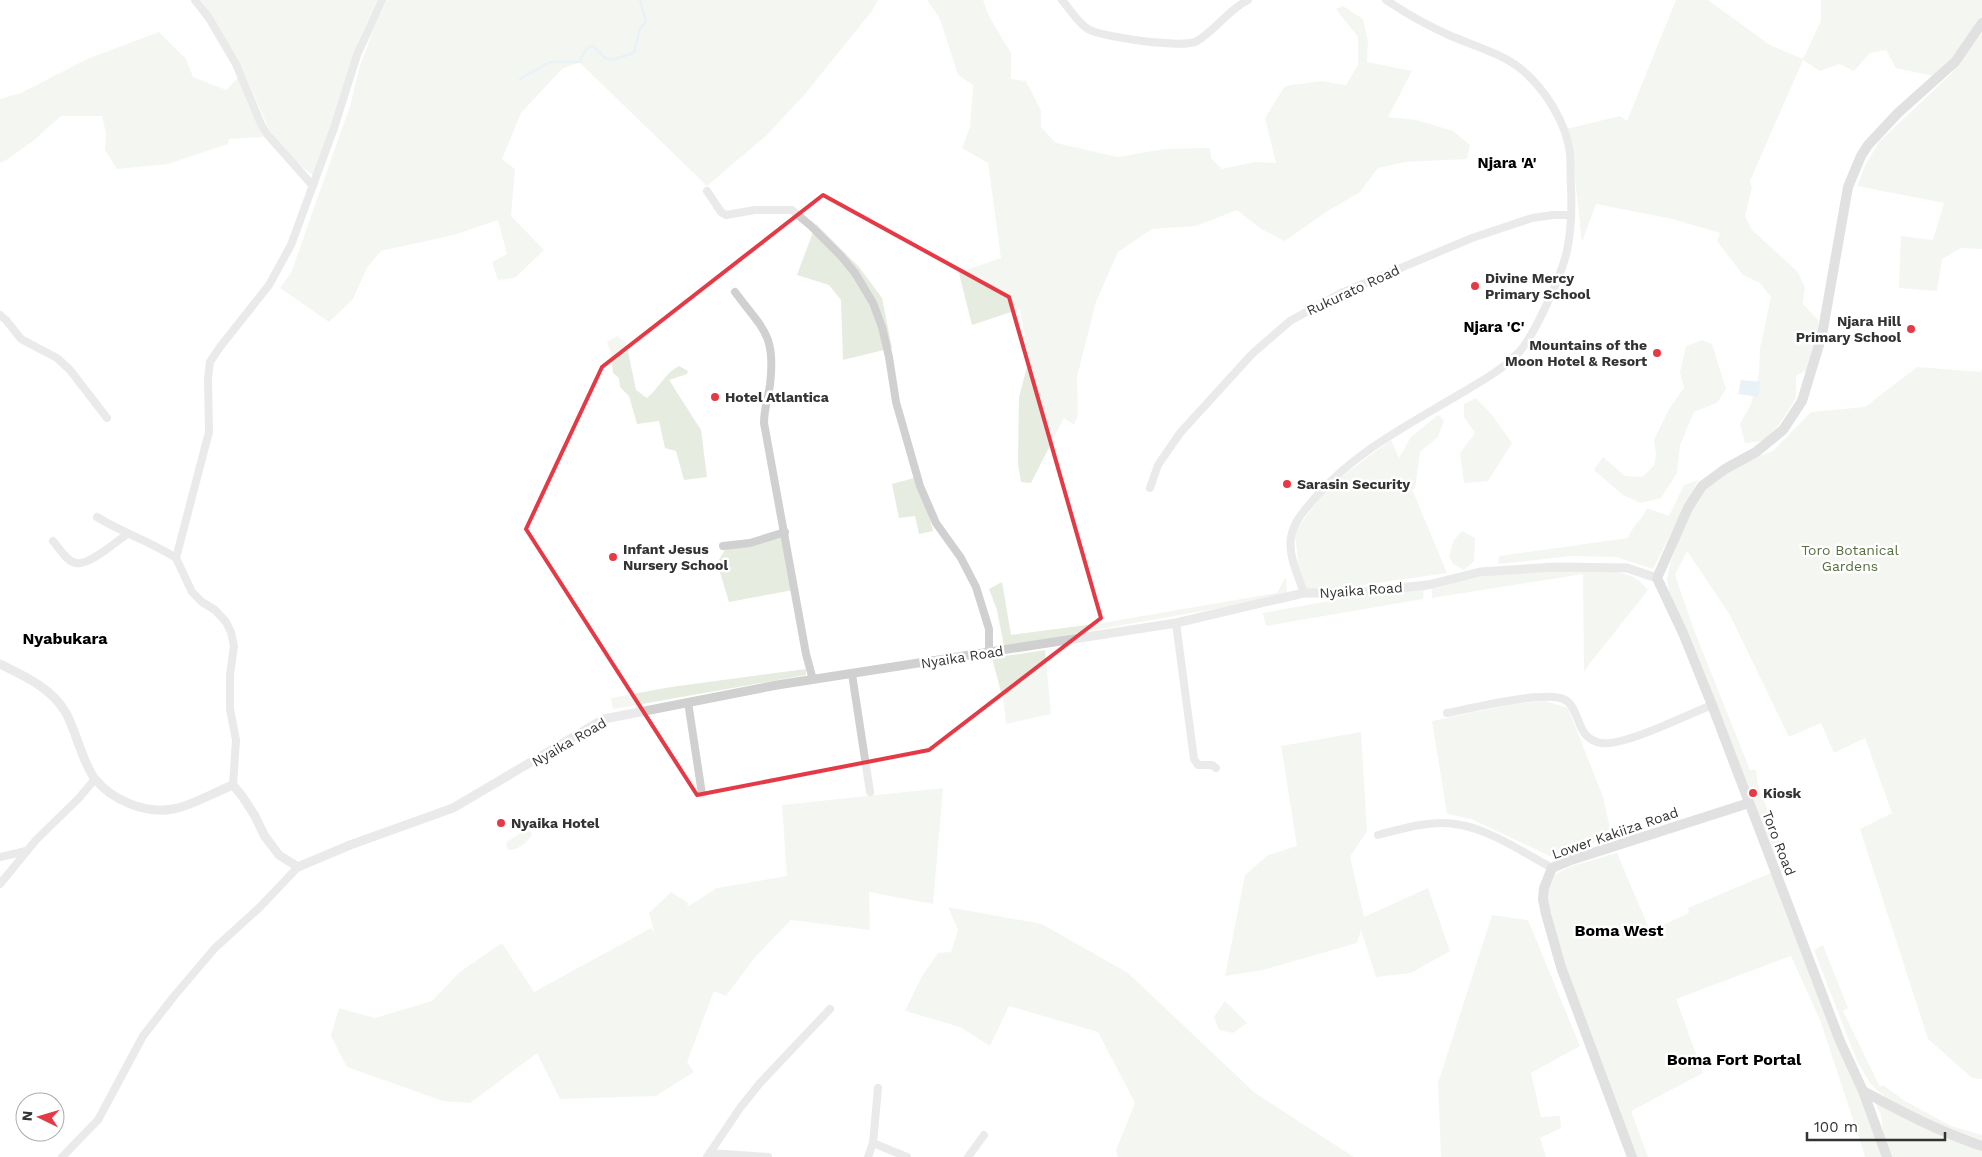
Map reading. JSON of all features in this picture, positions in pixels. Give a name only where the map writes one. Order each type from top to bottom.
[{"type":"main road","points":[[1657,578],[1688,508],[1702,486],[1725,469],[1756,452],[1783,430],[1802,401],[1822,335],[1848,187],[1868,145],[1898,113],[1955,62],[1982,24]]},
{"type":"main road","name":"Toro Road","points":[[1657,578],[1683,633],[1712,705],[1840,1041],[1863,1091],[1887,1157]]},
{"type":"main road","name":"Lower Kakiiza Road","points":[[1632,1157],[1561,967],[1546,914],[1543,899],[1544,888],[1552,868],[1622,843],[1749,803]]},
{"type":"main road","points":[[1863,1091],[1899,1111],[1956,1137],[1982,1146]]},
{"type":"street","points":[[195,0],[210,18],[236,64],[260,124],[313,186]]},
{"type":"street","points":[[176,558],[209,432],[208,378],[210,362],[269,285],[292,245],[357,55],[382,0]]},
{"type":"street","points":[[1062,0],[1088,28],[1100,34],[1186,44],[1196,42],[1238,5],[1248,0]]},
{"type":"street","points":[[1304,593],[1292,557],[1291,538],[1297,519],[1321,491],[1352,464],[1387,438],[1486,379],[1519,352],[1532,335],[1557,280],[1567,252],[1570,215],[1570,153],[1565,132],[1548,100],[1532,80],[1520,69],[1497,55],[1449,35],[1405,13],[1386,0]]},
{"type":"street","points":[[707,191],[721,212],[726,215],[755,210],[792,210],[841,256],[855,273],[873,303],[889,357],[896,402],[924,498],[936,523],[961,558],[976,587],[989,629],[989,652]]},
{"type":"street","name":"Rukurato Road","points":[[1150,488],[1158,465],[1180,433],[1252,354],[1290,322],[1341,293],[1472,238],[1532,218],[1570,215]]},
{"type":"street","points":[[734,292],[765,329],[771,348],[770,379],[764,408],[764,423],[804,644],[813,680]]},
{"type":"street","points":[[0,315],[21,339],[56,358],[70,370],[107,418]]},
{"type":"street","points":[[62,1157],[98,1120],[144,1036],[175,995],[215,948],[260,907],[298,867],[279,855],[264,835],[255,816],[233,785],[236,740],[230,709],[230,676],[234,646],[231,632],[226,622],[215,610],[202,602],[192,592],[176,558],[157,546],[127,534],[97,517]]},
{"type":"street","points":[[723,546],[750,543],[785,532]]},
{"type":"street","points":[[53,541],[66,557],[75,563],[84,563],[127,534]]},
{"type":"street","name":"Nyaika Road","points":[[298,867],[350,845],[453,808],[604,719],[813,680],[1176,622],[1304,593],[1351,593],[1428,585],[1480,572],[1556,567],[1627,568],[1657,578]]},
{"type":"street","points":[[1176,622],[1194,759],[1198,764],[1212,765],[1216,768]]},
{"type":"street","points":[[0,664],[33,680],[57,701],[66,713],[95,779],[126,802],[153,810],[176,809],[233,785]]},
{"type":"street","points":[[852,674],[870,792]]},
{"type":"street","points":[[1447,713],[1510,700],[1542,697],[1563,699],[1569,703],[1585,735],[1591,740],[1610,744],[1632,738],[1712,705]]},
{"type":"street","points":[[688,702],[702,794]]},
{"type":"street","points":[[0,884],[26,851],[95,779]]},
{"type":"street","points":[[1378,835],[1407,827],[1460,824],[1510,845],[1552,868]]},
{"type":"street","points":[[0,857],[26,851]]},
{"type":"street","points":[[708,1155],[740,1108],[760,1083],[830,1009]]},
{"type":"street","points":[[868,1157],[873,1142],[878,1088]]},
{"type":"street","points":[[968,1157],[984,1135]]},
{"type":"street","points":[[873,1142],[907,1157]]},
{"type":"street","points":[[708,1155],[768,1157]]},
{"type":"highlighted area","points":[[823,195],[1009,297],[1101,618],[929,750],[697,795],[526,529],[602,367]]},
{"type":"green space","points":[[201,0],[377,0],[359,40],[316,178],[296,162],[269,129],[239,61]]},
{"type":"green space","points":[[387,0],[878,0],[872,11],[805,94],[767,135],[707,186],[579,62],[562,69],[521,113],[502,159],[515,169],[511,216],[544,250],[515,278],[498,280],[492,262],[507,254],[498,220],[454,235],[381,251],[367,268],[353,299],[329,322],[280,288],[291,273],[350,106],[359,69],[373,30]]},
{"type":"green space","points":[[927,0],[983,0],[989,16],[1011,53],[1011,79],[1026,81],[1041,111],[1041,127],[1056,143],[1118,157],[1164,149],[1210,148],[1211,158],[1222,169],[1255,162],[1276,163],[1265,118],[1285,86],[1321,81],[1346,85],[1358,65],[1358,37],[1336,9],[1343,6],[1363,19],[1368,41],[1367,62],[1412,71],[1388,117],[1417,120],[1453,131],[1470,145],[1467,159],[1405,162],[1378,168],[1360,192],[1326,212],[1285,241],[1261,229],[1237,210],[1196,226],[1152,229],[1118,252],[1096,302],[1077,377],[1078,414],[1074,425],[1064,418],[1031,483],[1021,482],[1018,464],[1019,397],[1029,359],[1020,309],[972,325],[959,273],[956,273],[1001,258],[988,163],[962,148],[970,127],[973,85],[958,75],[940,19]]},
{"type":"green space","points":[[1676,0],[1708,0],[1770,45],[1803,59],[1821,21],[1821,0],[1982,0],[1982,23],[1938,77],[1896,68],[1886,50],[1870,53],[1854,71],[1839,64],[1820,71],[1803,60],[1750,181],[1752,187],[1745,216],[1752,230],[1797,271],[1805,287],[1803,304],[1818,320],[1819,343],[1812,367],[1796,376],[1796,398],[1778,426],[1763,441],[1745,443],[1740,424],[1751,404],[1759,373],[1760,348],[1771,297],[1760,283],[1743,275],[1717,241],[1720,233],[1672,219],[1596,204],[1582,242],[1571,142],[1566,129],[1620,116],[1627,121]]},
{"type":"green space","points":[[159,32],[186,59],[193,77],[226,90],[239,77],[263,137],[229,139],[228,144],[168,164],[117,169],[105,150],[106,133],[102,116],[61,116],[33,141],[2,163],[0,162],[0,99],[21,93],[87,59]]},
{"type":"green space","points":[[1982,33],[1982,249],[1961,248],[1942,259],[1937,291],[1899,288],[1901,236],[1933,240],[1944,203],[1857,186],[1864,168],[1879,142],[1952,73]]},
{"type":"green space","points":[[816,224],[859,267],[882,298],[892,348],[843,360],[841,300],[829,285],[797,275]]},
{"type":"green space","points":[[617,336],[626,342],[636,390],[647,398],[674,369],[679,366],[688,371],[687,374],[669,380],[701,430],[707,477],[684,480],[676,451],[665,448],[659,421],[637,424],[629,396],[620,387],[619,378],[613,373],[611,352],[607,342]]},
{"type":"green space","points":[[1702,340],[1712,344],[1726,389],[1717,403],[1694,412],[1680,445],[1677,473],[1661,498],[1641,503],[1623,495],[1594,470],[1603,457],[1625,476],[1642,477],[1654,466],[1656,455],[1654,440],[1669,409],[1684,388],[1680,372],[1686,346]]},
{"type":"green space","name":"Toro Botanical Gardens","points":[[1982,366],[1982,1079],[1972,1078],[1928,1039],[1860,829],[1892,813],[1865,738],[1834,753],[1821,723],[1789,737],[1730,615],[1687,551],[1675,575],[1694,630],[1750,770],[1756,770],[1758,785],[1784,853],[1775,857],[1670,599],[1667,578],[1685,522],[1703,489],[1730,470],[1773,451],[1811,412],[1865,407],[1917,367],[1981,372]]},
{"type":"green space","points":[[1476,398],[1492,415],[1512,443],[1488,481],[1464,483],[1460,453],[1475,433],[1464,417],[1464,404]]},
{"type":"green space","points":[[1438,415],[1444,420],[1438,437],[1420,452],[1415,489],[1412,489],[1447,573],[1301,594],[1296,542],[1293,534],[1329,486],[1391,440],[1399,458],[1411,437]]},
{"type":"green space","points":[[908,431],[933,531],[919,534],[915,516],[899,518],[892,484],[914,478],[904,433]]},
{"type":"green space","points":[[1698,480],[1653,569],[1616,557],[1572,556],[1498,564],[1499,556],[1628,538],[1647,508],[1669,516],[1684,485]]},
{"type":"green space","points":[[1462,531],[1475,538],[1474,561],[1464,570],[1453,564],[1449,556],[1454,540]]},
{"type":"green space","points":[[783,536],[793,590],[729,602],[717,563],[726,548]]},
{"type":"green space","points":[[1552,570],[1607,570],[1618,572],[1637,579],[1648,590],[1584,671],[1583,574],[1432,598],[1432,585],[1485,576]]},
{"type":"green space","points":[[1286,577],[1287,596],[1004,646],[997,610],[989,589],[1002,582],[1011,635],[1102,623],[1277,593]]},
{"type":"green space","points":[[1424,587],[1423,599],[1266,626],[1263,613],[1346,598]]},
{"type":"green space","points":[[1045,650],[1051,714],[1006,724],[1004,703],[992,658]]},
{"type":"green space","points":[[806,669],[806,675],[613,709],[611,698],[671,687]]},
{"type":"green space","points":[[1545,701],[1568,708],[1603,797],[1612,837],[1550,856],[1471,819],[1447,814],[1432,721],[1512,704]]},
{"type":"green space","points":[[1361,732],[1367,831],[1350,857],[1364,917],[1428,888],[1450,951],[1411,973],[1376,977],[1361,930],[1357,943],[1263,970],[1225,976],[1245,875],[1268,855],[1297,846],[1281,746]]},
{"type":"green space","points":[[943,788],[933,904],[869,892],[870,930],[791,920],[756,956],[726,996],[714,991],[687,1062],[694,1072],[656,1096],[560,1099],[537,1053],[470,1103],[443,1101],[347,1067],[331,1036],[339,1008],[375,1018],[432,1001],[461,971],[502,943],[534,992],[651,928],[655,935],[649,913],[671,892],[688,903],[687,907],[717,888],[787,876],[782,805]]},
{"type":"green space","points":[[528,829],[532,834],[528,840],[518,847],[508,850],[506,843]]},
{"type":"green space","points":[[1617,853],[1650,931],[1689,913],[1688,908],[1773,872],[1884,1157],[1865,1157],[1820,1020],[1791,956],[1676,999],[1703,1073],[1631,1111],[1648,1157],[1635,1157],[1564,967],[1548,902],[1549,888],[1556,874],[1569,867]]},
{"type":"green space","points":[[948,907],[1042,924],[1128,973],[1255,1093],[1354,1157],[1118,1157],[1116,1150],[1135,1103],[1098,1032],[1009,1006],[990,1046],[960,1027],[905,1011],[922,976],[938,953],[951,952],[958,930]]},
{"type":"green space","points":[[1492,915],[1528,920],[1580,1046],[1531,1073],[1541,1117],[1560,1116],[1561,1128],[1540,1138],[1546,1157],[1441,1157],[1438,1083]]},
{"type":"green space","points":[[1823,945],[1848,1008],[1843,1011],[1880,1087],[1883,1085],[1905,1101],[1951,1126],[1982,1135],[1982,1143],[1902,1109],[1870,1083],[1857,1061],[1814,950]]},
{"type":"green space","points":[[1225,1001],[1247,1023],[1233,1033],[1219,1030],[1214,1017]]},
{"type":"green space","points":[[1872,1096],[1982,1146],[1982,1157],[1889,1157],[1885,1145],[1881,1115]]},
{"type":"water","points":[[1741,380],[1761,382],[1758,397],[1738,394]]},
{"type":"waterway","points":[[520,79],[550,62],[579,62],[587,48],[593,46],[604,57],[611,60],[634,53],[640,28],[646,22],[640,0]]},
{"type":"place","name":"Divine Mercy Primary School","points":[[1475,286]]},
{"type":"place","name":"Njara Hill Primary School","points":[[1911,329]]},
{"type":"place","name":"Mountains of the Moon Hotel & Resort","points":[[1657,353]]},
{"type":"place","name":"Hotel Atlantica","points":[[715,397]]},
{"type":"place","name":"Sarasin Security","points":[[1287,484]]},
{"type":"place","name":"Infant Jesus Nursery School","points":[[613,557]]},
{"type":"place","name":"Kiosk","points":[[1753,793]]},
{"type":"place","name":"Nyaika Hotel","points":[[501,823]]},
{"type":"district","name":"Njara 'A'","points":[[1507,163]]},
{"type":"district","name":"Njara 'C'","points":[[1494,327]]},
{"type":"district","name":"Nyabukara","points":[[65,638]]},
{"type":"district","name":"Boma West","points":[[1619,930]]},
{"type":"district","name":"Boma Fort Portal","points":[[1734,1059]]}]
